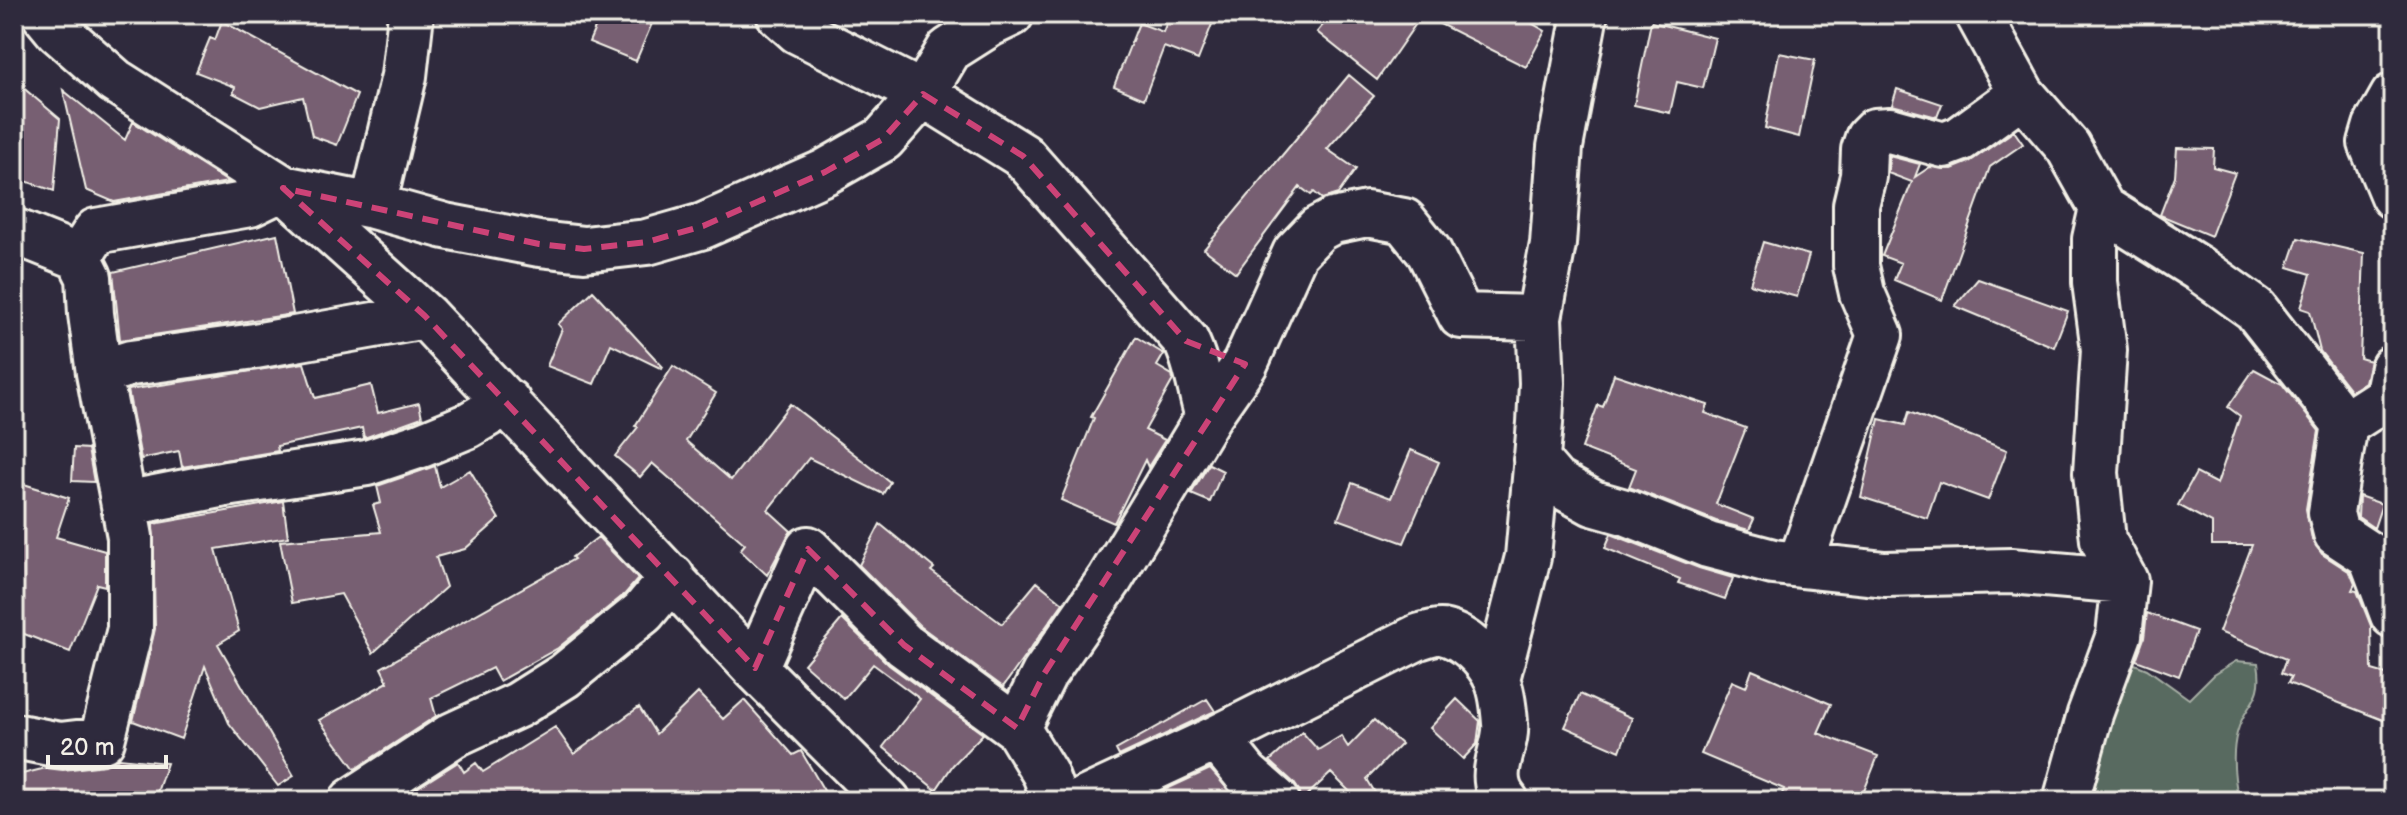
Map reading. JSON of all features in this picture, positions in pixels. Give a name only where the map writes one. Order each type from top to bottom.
[{"type":"street","points":[[44,14],[66,39],[115,81],[283,188],[425,316],[755,668],[888,801]]},
{"type":"street","points":[[373,206],[404,76],[411,14]]},
{"type":"street","points":[[779,14],[798,31],[923,94],[1023,156],[1186,341],[1197,364],[1208,417]]},
{"type":"street","points":[[79,257],[96,231],[250,204],[283,188],[373,206],[445,226],[539,244],[584,249],[647,242],[703,226],[825,172],[883,139],[923,94],[952,32],[990,24],[1011,14]]},
{"type":"street","points":[[1506,801],[1496,774],[1506,727],[1497,679],[1528,557],[1542,383],[1539,318],[1553,244],[1560,147],[1585,14]]},
{"type":"street","points":[[1978,14],[2022,94],[2068,147],[2102,208],[2199,269],[2255,309],[2345,424],[2331,513],[2336,533],[2382,552],[2393,615]]},
{"type":"street","points":[[1800,565],[1880,335],[1862,293],[1856,266],[1856,205],[1868,138],[1875,131],[1890,130],[1944,145],[1960,139],[2022,94]]},
{"type":"street","points":[[2393,96],[2376,126],[2393,196]]},
{"type":"street","points":[[2066,801],[2090,714],[2119,635],[2125,581],[2103,540],[2096,473],[2104,350],[2095,282],[2095,239],[2102,208]]},
{"type":"street","points":[[1017,728],[1044,674],[1110,579],[1208,417],[1245,364],[1295,253],[1318,229],[1333,221],[1367,214],[1404,221],[1429,252],[1461,316],[1539,318]]},
{"type":"street","points":[[14,231],[79,257],[89,277],[99,373],[130,537],[130,629],[102,740],[60,745],[14,736]]},
{"type":"street","points":[[99,373],[131,363],[255,346],[425,316]]},
{"type":"street","points":[[1186,341],[1245,364]]},
{"type":"street","points":[[2345,424],[2387,397],[2393,368]]},
{"type":"street","points":[[124,504],[226,484],[367,463],[433,441],[508,402]]},
{"type":"street","points":[[1536,460],[1555,482],[1593,503],[1628,513],[1708,545],[1773,562],[1885,574],[2011,571],[2125,581]]},
{"type":"street","points":[[755,668],[808,549],[904,645],[1017,728],[1045,774],[1055,801]]},
{"type":"street","points":[[352,801],[453,735],[518,705],[564,676],[643,612],[672,577]]},
{"type":"street","points":[[1082,801],[1217,738],[1418,637],[1440,631],[1470,643],[1497,679]]},
{"type":"street","points":[[1217,738],[1246,774],[1277,801]]},
{"type":"highlighted area","points":[[923,94],[1023,156],[1186,341],[1245,364],[1044,674],[1017,728],[904,645],[808,549],[755,668],[425,316],[283,188],[539,244],[584,249],[647,242],[703,226],[825,172],[883,139]]},
{"type":"green space","points":[[2125,660],[2147,669],[2189,699],[2213,675],[2236,661],[2258,663],[2257,694],[2240,722],[2235,741],[2234,767],[2239,801],[2081,801]]},
{"type":"building","points":[[601,14],[656,14],[636,61],[589,42]]},
{"type":"building","points":[[1170,14],[1216,14],[1198,60],[1164,47],[1144,99],[1114,86],[1139,23],[1163,32]]},
{"type":"building","points":[[1332,14],[1516,14],[1545,31],[1526,67],[1422,15],[1377,80],[1317,32]]},
{"type":"building","points":[[222,21],[357,95],[337,145],[312,136],[303,97],[260,107],[233,93],[235,87],[196,72],[210,38],[215,40]]},
{"type":"building","points":[[1651,22],[1715,38],[1703,88],[1677,82],[1670,113],[1634,105]]},
{"type":"building","points":[[1779,53],[1815,60],[1799,137],[1765,128]]},
{"type":"building","points":[[1349,75],[1374,96],[1327,149],[1356,169],[1338,194],[1322,199],[1300,187],[1236,273],[1204,249]]},
{"type":"building","points":[[14,80],[60,119],[54,191],[14,177]]},
{"type":"building","points":[[1897,89],[1942,104],[1937,117],[1892,105]]},
{"type":"building","points":[[63,90],[125,140],[133,122],[228,182],[114,202],[86,190]]},
{"type":"building","points":[[2014,131],[2023,144],[1990,167],[1942,300],[1894,280],[1901,263],[1882,256],[1912,182],[1888,173],[1889,156],[1920,164],[1915,177],[1930,167],[1952,169],[1969,162]]},
{"type":"building","points":[[2177,148],[2214,149],[2213,167],[2235,173],[2211,236],[2160,215],[2175,176]]},
{"type":"building","points":[[277,234],[293,314],[120,340],[113,272]]},
{"type":"building","points":[[2298,238],[2364,253],[2360,358],[2370,361],[2365,382],[2351,391],[2320,351],[2310,311],[2301,308],[2311,274],[2288,267]]},
{"type":"building","points":[[1763,242],[1809,255],[1797,297],[1750,284]]},
{"type":"building","points":[[1978,279],[2068,311],[2054,347],[1955,306]]},
{"type":"building","points":[[593,291],[662,369],[611,344],[594,384],[547,366],[562,329],[558,324]]},
{"type":"building","points":[[1136,337],[1164,354],[1157,366],[1172,375],[1173,380],[1145,430],[1165,440],[1148,467],[1145,460],[1114,523],[1061,500],[1094,418],[1091,417]]},
{"type":"building","points":[[304,363],[315,398],[371,385],[378,413],[419,403],[422,417],[364,438],[362,428],[277,446],[278,451],[182,467],[179,451],[141,459],[128,390]]},
{"type":"building","points":[[673,366],[716,393],[686,441],[731,480],[790,404],[890,482],[883,494],[809,458],[768,510],[791,531],[767,575],[740,550],[745,544],[652,463],[640,477],[615,456],[638,427],[635,426]]},
{"type":"building","points":[[2254,369],[2282,384],[2319,431],[2306,509],[2312,539],[2322,554],[2350,572],[2355,584],[2352,590],[2357,591],[2371,626],[2372,670],[2393,676],[2393,724],[2288,683],[2291,677],[2281,673],[2286,659],[2219,632],[2252,545],[2212,545],[2212,523],[2178,505],[2196,473],[2217,484],[2240,416],[2228,407]]},
{"type":"building","points":[[1614,374],[1708,405],[1705,413],[1746,428],[1716,504],[1754,519],[1749,530],[1716,521],[1629,487],[1636,469],[1582,448],[1598,405],[1603,407]]},
{"type":"building","points":[[1909,412],[2007,450],[1988,500],[1939,482],[1927,518],[1861,497],[1879,419],[1905,425]]},
{"type":"building","points":[[74,448],[88,449],[94,482],[72,481]]},
{"type":"building","points":[[1411,450],[1439,462],[1404,543],[1338,519],[1352,483],[1391,498]]},
{"type":"building","points":[[1209,464],[1223,471],[1210,502],[1191,494]]},
{"type":"building","points":[[435,466],[440,487],[470,470],[499,519],[465,549],[436,557],[446,587],[373,653],[341,594],[292,603],[280,541],[381,532],[373,505],[381,503],[377,486]]},
{"type":"building","points":[[14,481],[69,498],[56,537],[105,551],[105,586],[97,584],[70,652],[14,630]]},
{"type":"building","points":[[2359,496],[2382,504],[2374,528],[2358,517]]},
{"type":"building","points":[[283,501],[288,537],[216,549],[239,631],[218,644],[294,776],[278,786],[229,723],[205,666],[181,739],[133,721],[155,629],[153,524]]},
{"type":"building","points":[[880,524],[934,568],[931,571],[1002,624],[1037,582],[1063,603],[1003,687],[920,626],[859,565]]},
{"type":"building","points":[[1611,534],[1733,578],[1725,599],[1678,583],[1680,579],[1605,548]]},
{"type":"building","points":[[598,537],[638,579],[625,594],[558,648],[499,681],[492,668],[431,698],[436,716],[355,769],[319,720],[388,682],[381,668],[574,559],[572,557]]},
{"type":"building","points":[[2147,613],[2196,631],[2179,676],[2136,660],[2144,638]]},
{"type":"building","points":[[842,619],[889,665],[983,734],[953,765],[936,790],[883,747],[920,699],[873,664],[844,699],[804,664]]},
{"type":"building","points":[[1752,670],[1831,704],[1818,733],[1878,756],[1860,801],[1779,801],[1784,789],[1701,754],[1732,681],[1746,687]]},
{"type":"building","points":[[698,693],[723,719],[744,700],[793,755],[801,751],[830,801],[427,801],[417,788],[458,762],[464,772],[476,763],[483,772],[555,727],[574,754],[639,707],[656,734]]},
{"type":"building","points":[[1580,694],[1632,718],[1620,751],[1565,727]]},
{"type":"building","points":[[1207,699],[1215,711],[1119,756],[1116,750]]},
{"type":"building","points":[[1457,699],[1480,721],[1477,744],[1463,759],[1430,728]]},
{"type":"building","points":[[1374,720],[1401,744],[1367,779],[1380,801],[1359,801],[1331,773],[1301,801],[1294,783],[1270,761],[1302,732],[1318,750],[1341,736],[1348,747]]},
{"type":"building","points":[[119,758],[167,763],[154,801],[14,795],[14,776],[46,768],[63,770],[105,765]]},
{"type":"building","points":[[1210,769],[1239,801],[1141,801]]}]
